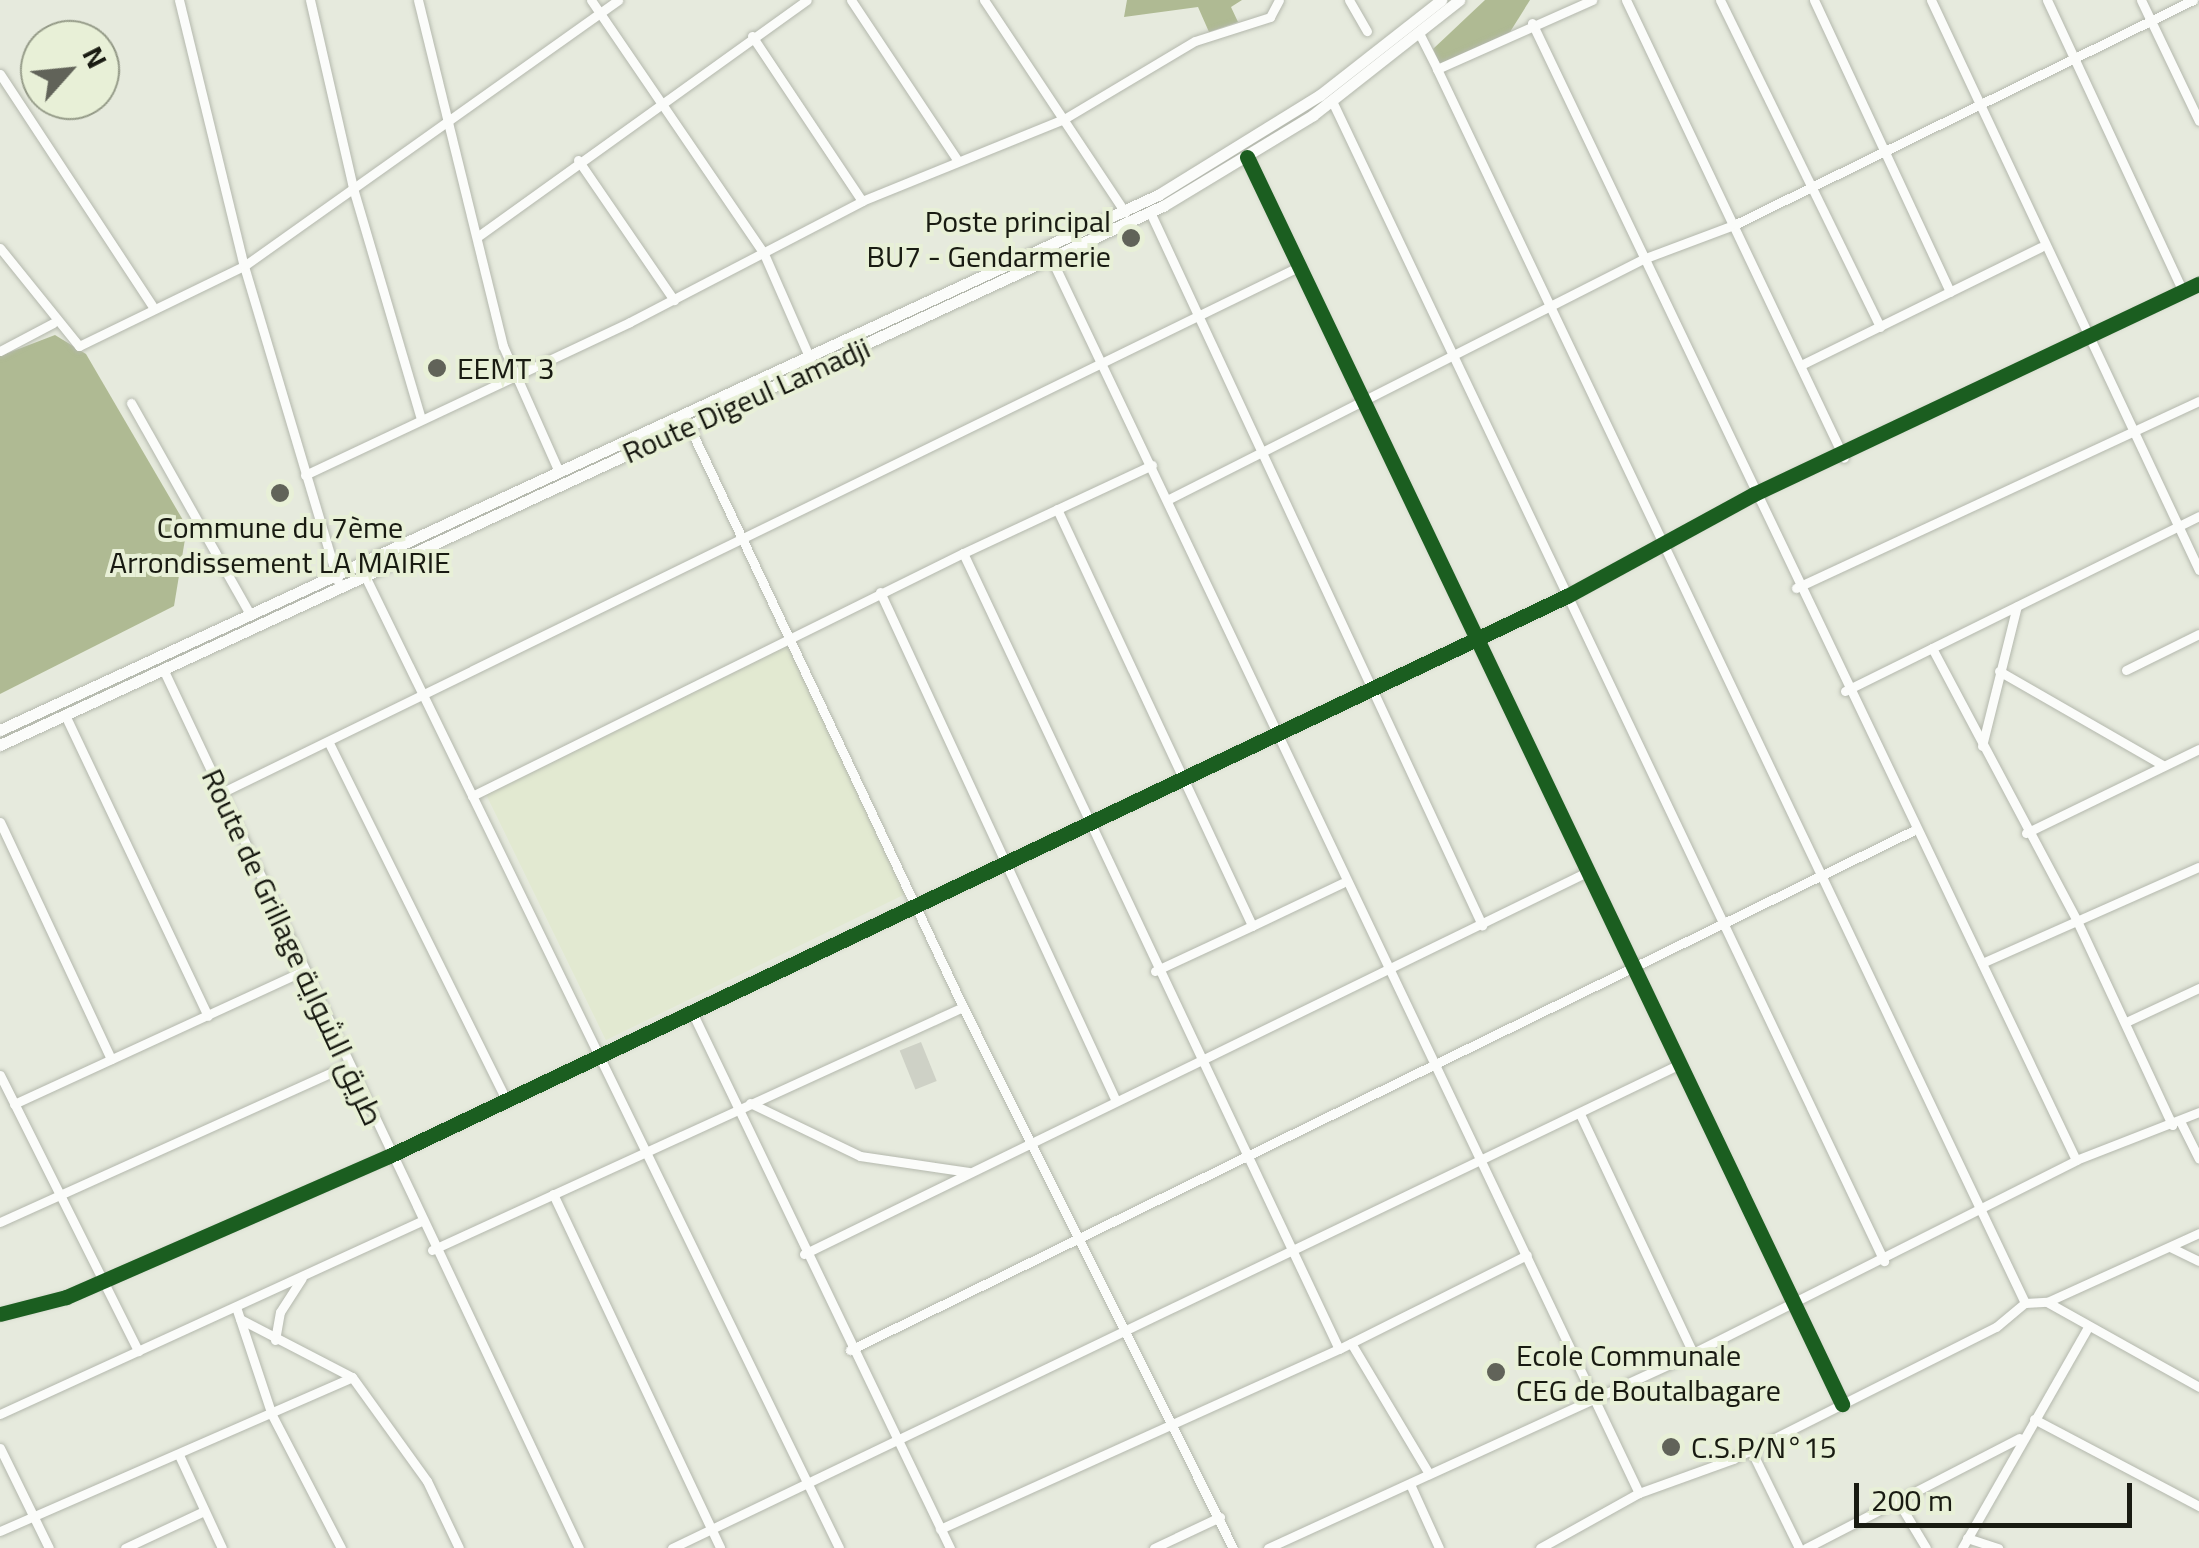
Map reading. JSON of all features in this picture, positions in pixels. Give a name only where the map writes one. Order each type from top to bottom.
[{"type":"main road","points":[[0,730],[558,472],[1049,254],[1320,95],[1441,0]]},
{"type":"main road","name":"Route Digeul Lamadji","points":[[0,745],[689,426],[1049,254],[1150,212],[1247,157],[1332,101],[1420,35],[1459,0]]},
{"type":"street","points":[[180,0],[244,266],[341,587]]},
{"type":"street","points":[[310,0],[353,188],[421,419]]},
{"type":"street","points":[[590,0],[764,254],[810,360]]},
{"type":"street","points":[[0,248],[53,323],[78,346],[152,305],[244,266],[618,0]]},
{"type":"street","points":[[477,237],[658,100],[807,0]]},
{"type":"street","points":[[850,0],[956,158]]},
{"type":"street","points":[[984,0],[1124,212]]},
{"type":"street","points":[[305,475],[516,378],[862,201],[956,158],[1064,119],[1196,41],[1270,16],[1279,0]]},
{"type":"street","points":[[1349,0],[1367,31]]},
{"type":"street","points":[[1437,69],[1518,39],[1532,23],[1592,0]]},
{"type":"street","points":[[1626,0],[1736,224],[1844,458]]},
{"type":"street","points":[[1720,0],[1880,327]]},
{"type":"street","points":[[1814,0],[1950,292]]},
{"type":"street","points":[[1931,0],[2041,246],[2199,570]]},
{"type":"street","points":[[2046,0],[2183,291]]},
{"type":"street","points":[[2141,0],[2199,121]]},
{"type":"street","points":[[1167,500],[1455,359],[1549,305],[1643,258],[1736,224],[2194,0]]},
{"type":"street","points":[[421,2],[447,122],[516,378],[558,472]]},
{"type":"street","points":[[1532,23],[1912,831],[1982,963],[2076,1160]]},
{"type":"street","points":[[1420,35],[2026,1303]]},
{"type":"street","points":[[752,36],[862,201]]},
{"type":"street","points":[[0,74],[152,305]]},
{"type":"street","points":[[1332,101],[1884,1261]]},
{"type":"street","points":[[1247,157],[1366,403],[1473,640],[1842,1404]]},
{"type":"street","points":[[578,160],[674,300]]},
{"type":"street","points":[[1150,212],[1482,925]]},
{"type":"street","points":[[1801,365],[2041,246]]},
{"type":"street","points":[[1049,254],[1152,465],[1386,976],[1432,1070],[1485,1159],[1592,1400],[1640,1492]]},
{"type":"street","points":[[221,793],[1300,266]]},
{"type":"street","points":[[0,1314],[66,1296],[101,1277],[389,1156],[603,1056],[1567,596],[1662,540],[1754,494],[1844,458],[2199,284]]},
{"type":"street","points":[[0,351],[53,323]]},
{"type":"street","points":[[1796,588],[2199,401]]},
{"type":"street","points":[[131,404],[250,614]]},
{"type":"street","points":[[689,426],[919,905],[963,1007],[1233,1548]]},
{"type":"street","points":[[472,796],[792,640],[880,592],[1152,465]]},
{"type":"street","points":[[1057,509],[1252,926]]},
{"type":"street","points":[[1845,690],[2199,516]]},
{"type":"street","points":[[963,552],[1244,1158],[1298,1249],[1339,1349]]},
{"type":"street","points":[[365,576],[422,698],[650,1149],[839,1548]]},
{"type":"street","points":[[880,592],[1116,1101]]},
{"type":"street","points":[[1982,746],[2018,606]]},
{"type":"street","points":[[2126,670],[2199,634]]},
{"type":"street","points":[[1932,648],[2026,833],[2078,923],[2176,1123],[2199,1160]]},
{"type":"street","name":"Route de Grillage طريق الشواية","points":[[164,671],[432,1250],[579,1548]]},
{"type":"street","points":[[1999,671],[2164,766]]},
{"type":"street","points":[[65,716],[208,1016]]},
{"type":"street","points":[[330,743],[506,1101]]},
{"type":"street","points":[[2026,833],[2199,749]]},
{"type":"street","points":[[0,822],[111,1059]]},
{"type":"street","points":[[850,1350],[1724,928],[1912,831]]},
{"type":"street","points":[[1982,963],[2199,866]]},
{"type":"street","points":[[804,1254],[1116,1101],[1386,976],[1585,873]]},
{"type":"street","points":[[1155,971],[1342,882]]},
{"type":"street","points":[[14,1104],[305,970]]},
{"type":"street","points":[[2126,1022],[2199,988]]},
{"type":"street","points":[[432,1250],[963,1007]]},
{"type":"street","points":[[692,1012],[850,1350],[899,1435],[950,1548]]},
{"type":"street","points":[[672,1548],[806,1478],[1298,1249],[1678,1064]]},
{"type":"street","points":[[0,1222],[348,1065]]},
{"type":"street","points":[[0,1075],[138,1351]]},
{"type":"street","points":[[750,1103],[860,1156],[972,1173]]},
{"type":"street","points":[[1268,1548],[1693,1354],[1884,1261],[1978,1208],[2076,1160],[2199,1112]]},
{"type":"street","points":[[1580,1114],[1693,1354]]},
{"type":"street","points":[[553,1194],[720,1548]]},
{"type":"street","points":[[0,1414],[420,1222]]},
{"type":"street","points":[[1540,1548],[1640,1492],[1750,1450],[1996,1328],[2026,1303],[2047,1302],[2198,1232]]},
{"type":"street","points":[[2186,1254],[2198,1232]]},
{"type":"street","points":[[2169,1247],[2199,1261]]},
{"type":"street","points":[[940,1528],[1352,1343],[1526,1254]]},
{"type":"street","points":[[275,1340],[280,1312],[303,1275]]},
{"type":"street","points":[[2047,1302],[2199,1387]]},
{"type":"street","points":[[236,1306],[272,1415],[341,1548]]},
{"type":"street","points":[[240,1319],[352,1377],[428,1481],[460,1548]]},
{"type":"street","points":[[1998,1548],[1964,1543],[2021,1437],[2088,1327]]},
{"type":"street","points":[[1352,1343],[1429,1474]]},
{"type":"street","points":[[0,1531],[352,1377]]},
{"type":"street","points":[[2034,1419],[2199,1506]]},
{"type":"street","points":[[1750,1450],[1803,1548],[2021,1437]]},
{"type":"street","points":[[0,1448],[49,1548]]},
{"type":"street","points":[[179,1455],[222,1548]]},
{"type":"street","points":[[1410,1484],[1439,1548]]},
{"type":"street","points":[[1896,1498],[1926,1548]]},
{"type":"street","points":[[125,1548],[204,1511]]},
{"type":"street","points":[[1154,1548],[1220,1516]]},
{"type":"shaded area","points":[[1127,0],[1242,0],[1231,7],[1238,22],[1209,32],[1198,7],[1124,17]]},
{"type":"shaded area","points":[[1485,0],[1530,0],[1510,32],[1440,65],[1433,49]]},
{"type":"shaded area","points":[[55,335],[86,354],[187,527],[174,606],[0,694],[0,356]]},
{"type":"shaded area","points":[[786,643],[908,893],[606,1040],[484,790]]},
{"type":"building","points":[[921,1042],[937,1081],[915,1090],[900,1051]]},
{"type":"cycle path","points":[[1247,157],[1842,1404]]},
{"type":"cycle path","points":[[0,1314],[66,1297],[389,1156],[1567,596],[1754,494],[2199,284]]},
{"type":"place","name":"Poste principal BU7 - Gendarmerie","points":[[1131,238]]},
{"type":"place","name":"EEMT 3","points":[[437,368]]},
{"type":"place","name":"Commune du 7ème Arrondissement LA MAIRIE","points":[[280,493]]},
{"type":"place","name":"Ecole Communale CEG de Boutalbagare","points":[[1496,1372]]},
{"type":"place","name":"C.S.P/N°15","points":[[1671,1447]]}]
